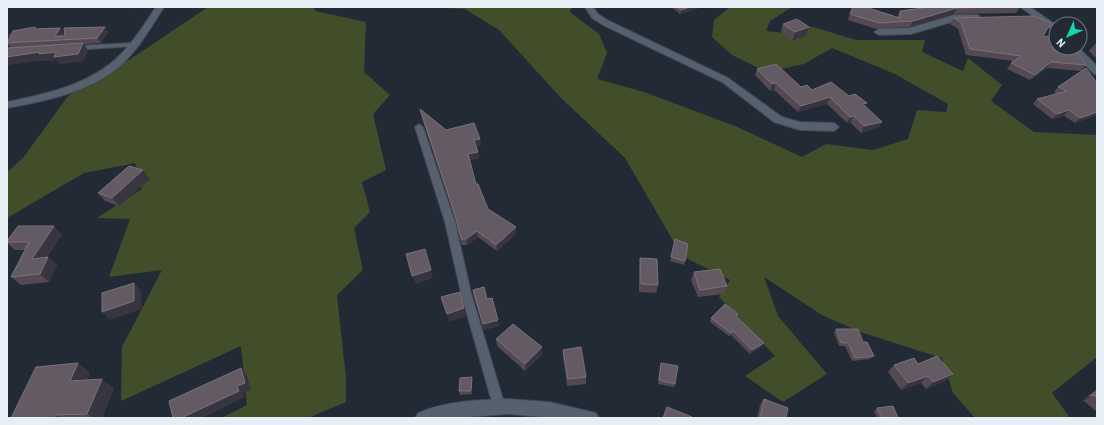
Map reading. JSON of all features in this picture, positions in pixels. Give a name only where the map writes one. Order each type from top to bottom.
[{"type":"street","points":[[7,106],[56,93],[92,80],[111,68],[133,45],[160,7]]},
{"type":"street","points":[[589,7],[595,16],[606,23],[725,80],[778,120],[800,126],[834,127]]},
{"type":"street","points":[[1024,7],[1048,24]]},
{"type":"street","points":[[1024,18],[1039,17]]},
{"type":"street","points":[[879,32],[911,31],[954,18],[985,18]]},
{"type":"street","points":[[1082,56],[1097,72]]},
{"type":"street","points":[[423,418],[446,411],[499,406],[566,411],[591,418]]},
{"type":"lane","points":[[64,48],[133,45]]},
{"type":"lane","points":[[419,127],[450,222],[466,293],[499,406]]},
{"type":"green space","points":[[208,7],[314,7],[315,11],[366,22],[364,72],[390,95],[373,114],[386,170],[362,182],[370,212],[354,228],[363,270],[337,295],[346,378],[346,402],[308,418],[221,418],[247,405],[241,346],[121,401],[122,347],[162,270],[109,277],[130,219],[97,218],[142,189],[135,163],[84,173],[7,218],[7,172],[23,158],[68,96],[132,58]]},
{"type":"green space","points":[[428,7],[572,7],[570,12],[599,34],[607,53],[597,79],[644,92],[735,126],[802,157],[826,144],[873,150],[908,139],[917,110],[946,112],[948,104],[895,74],[832,48],[804,64],[766,72],[732,55],[712,37],[714,20],[730,7],[792,7],[770,21],[766,31],[794,34],[810,26],[856,40],[925,40],[922,52],[963,71],[968,58],[1002,85],[991,101],[1034,132],[1097,135],[1097,357],[1052,393],[1070,418],[975,418],[953,393],[942,358],[863,333],[822,315],[764,277],[778,316],[827,374],[783,402],[745,376],[775,356],[719,297],[730,280],[682,256],[625,158],[561,98],[499,30],[465,9]]},
{"type":"building","points":[[677,7],[690,7],[681,10]]},
{"type":"building","points":[[853,7],[865,7],[900,18],[900,11],[930,7],[1011,7],[957,8],[913,21],[879,23],[850,14]]},
{"type":"building","points":[[1034,16],[1048,22],[1048,28],[1043,36],[1048,36],[1048,56],[1080,56],[1086,65],[1051,62],[1035,75],[1011,63],[1021,56],[970,49],[961,23],[954,18]]},
{"type":"building","points":[[797,19],[809,27],[795,32],[783,24]]},
{"type":"building","points":[[35,27],[35,29],[60,28],[55,36],[65,36],[64,28],[105,27],[97,38],[7,43],[13,31]]},
{"type":"building","points":[[83,43],[78,54],[54,57],[56,52],[39,54],[40,52],[7,57],[7,48]]},
{"type":"building","points":[[776,64],[801,87],[807,85],[812,90],[831,82],[849,96],[855,94],[867,103],[863,104],[882,122],[864,126],[854,116],[850,117],[830,97],[801,106],[776,83],[772,84],[757,69]]},
{"type":"building","points":[[1086,68],[1097,83],[1097,112],[1080,118],[1069,110],[1057,114],[1037,99],[1067,91],[1058,87]]},
{"type":"building","points":[[420,109],[446,130],[474,123],[480,139],[474,140],[478,152],[468,154],[476,184],[478,184],[488,209],[516,227],[496,245],[477,231],[466,239],[461,239],[455,215]]},
{"type":"building","points":[[129,166],[143,170],[112,198],[98,193]]},
{"type":"building","points":[[18,226],[54,226],[32,259],[48,257],[40,274],[11,277],[29,242],[7,242]]},
{"type":"building","points":[[675,239],[688,244],[685,261],[671,257]]},
{"type":"building","points":[[425,249],[431,270],[412,276],[406,254]]},
{"type":"building","points":[[640,258],[657,259],[658,285],[641,284]]},
{"type":"building","points":[[720,269],[727,286],[700,290],[694,272]]},
{"type":"building","points":[[134,283],[134,301],[102,312],[102,293]]},
{"type":"building","points":[[484,287],[487,299],[492,298],[498,320],[483,324],[473,290]]},
{"type":"building","points":[[460,292],[464,308],[447,314],[441,297]]},
{"type":"building","points":[[725,304],[738,314],[736,316],[764,343],[752,350],[733,331],[731,333],[711,318]]},
{"type":"building","points":[[513,324],[542,347],[525,364],[496,339]]},
{"type":"building","points":[[836,329],[858,329],[863,342],[867,342],[874,356],[855,358],[848,343],[841,343]]},
{"type":"building","points":[[581,347],[586,377],[568,379],[563,350]]},
{"type":"building","points":[[937,356],[953,374],[933,382],[928,376],[908,383],[894,365],[914,358],[918,364]]},
{"type":"building","points":[[78,363],[70,381],[102,379],[87,414],[55,415],[54,418],[11,418],[36,367]]},
{"type":"building","points":[[661,363],[678,366],[675,384],[659,380]]},
{"type":"building","points":[[241,368],[245,383],[237,386],[239,391],[181,418],[173,418],[169,401]]},
{"type":"building","points":[[472,377],[471,391],[459,391],[460,378]]},
{"type":"building","points":[[1097,391],[1097,398],[1094,395],[1090,396]]},
{"type":"building","points":[[764,399],[788,408],[786,418],[760,418]]},
{"type":"building","points":[[893,406],[898,418],[882,418],[877,408]]},
{"type":"building","points":[[667,407],[692,417],[663,418]]}]
